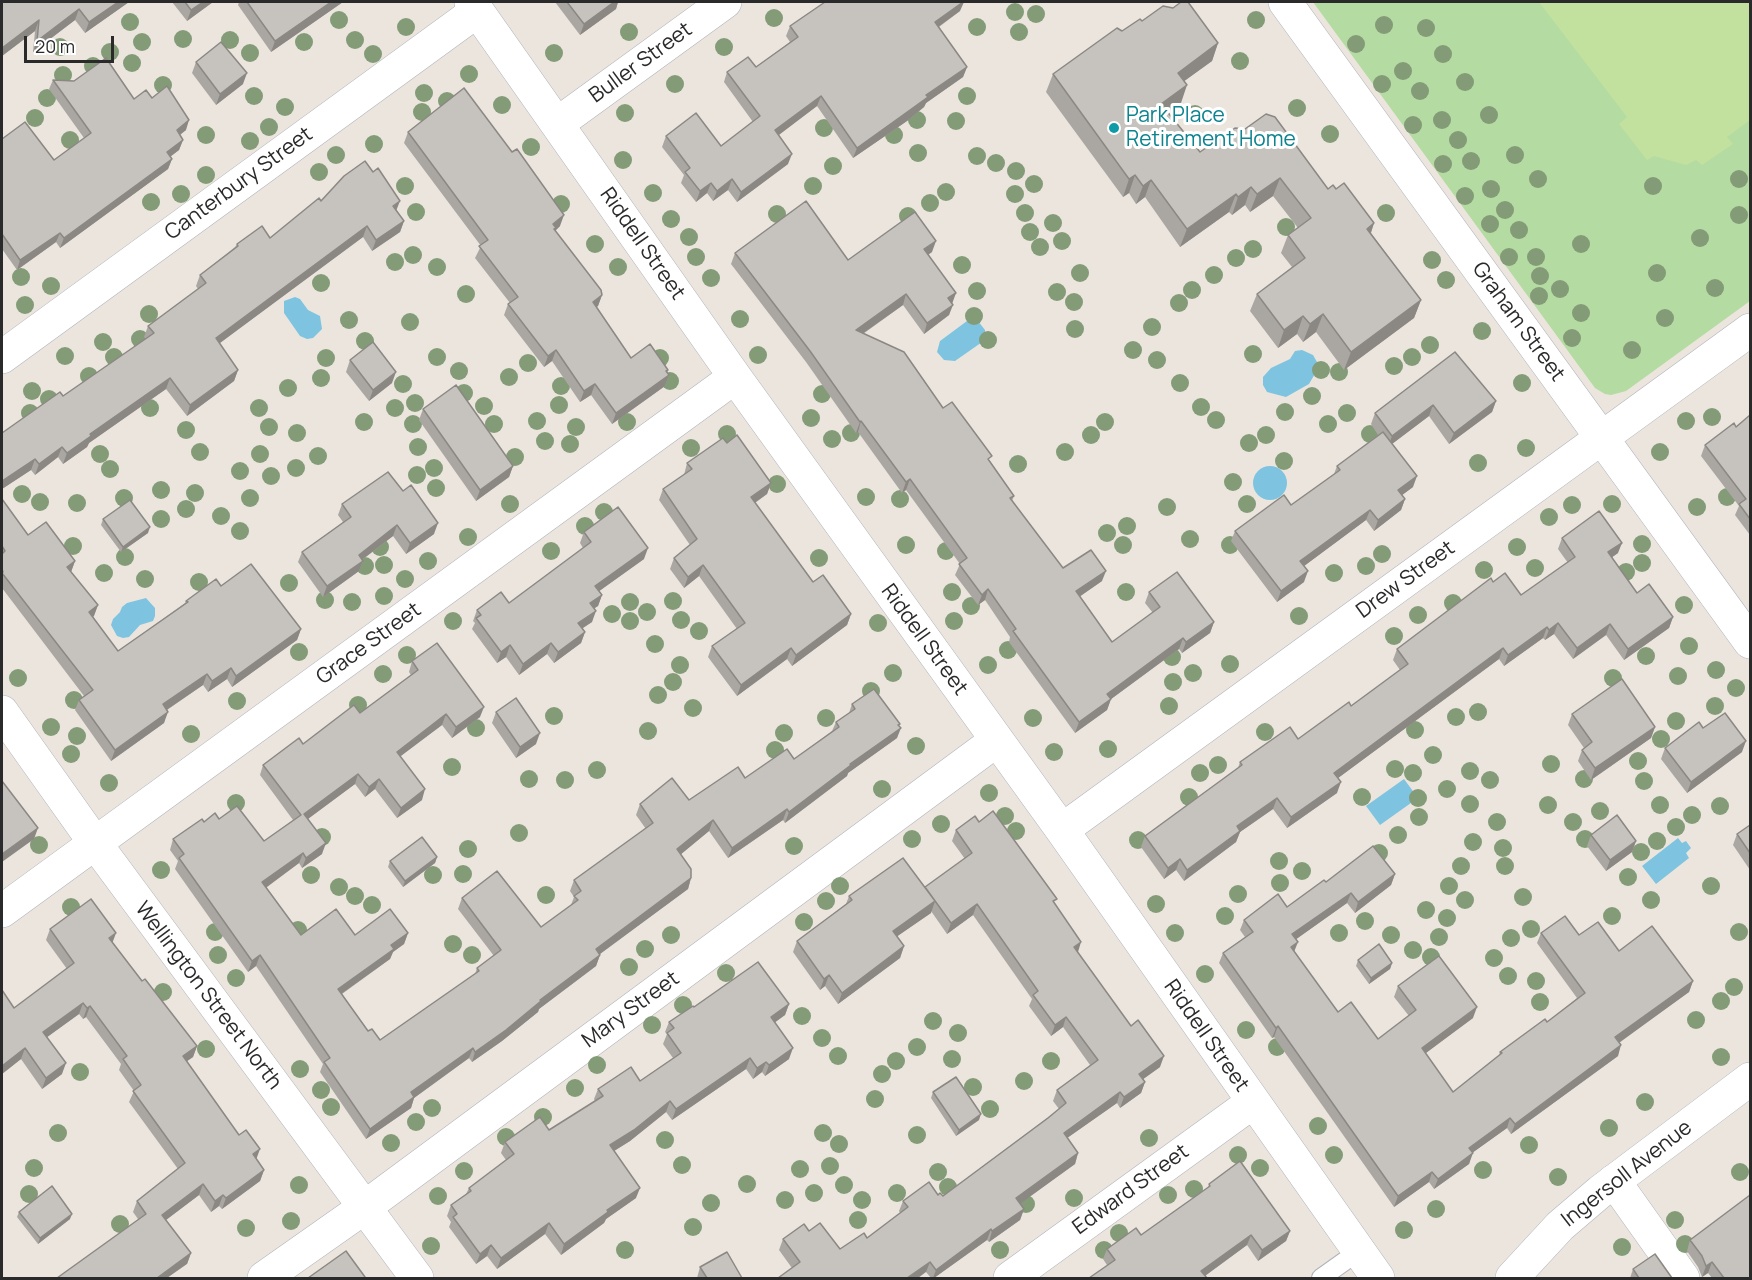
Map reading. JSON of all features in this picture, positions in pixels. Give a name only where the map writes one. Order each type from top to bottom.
[{"type":"street","name":"Buller Street","points":[[558,124],[725,2]]},
{"type":"street","name":"Graham Street","points":[[1285,2],[1750,642]]},
{"type":"street","name":"Riddell Street","points":[[474,6],[735,377],[1062,830],[1378,1278]]},
{"type":"street","name":"Canterbury Street","points":[[2,357],[474,6]]},
{"type":"street","name":"Drew Street","points":[[1062,830],[1750,330]]},
{"type":"street","name":"Grace Street","points":[[2,911],[735,377]]},
{"type":"street","name":"Wellington Street North","points":[[2,712],[95,843],[417,1278]]},
{"type":"street","name":"Mary Street","points":[[264,1278],[365,1207],[996,740]]},
{"type":"street","name":"Ingersoll Avenue","points":[[1512,1278],[1560,1226],[1614,1181],[1750,1079]]},
{"type":"street","name":"Edward Street","points":[[1010,1278],[1253,1102]]},
{"type":"street","points":[[1614,1181],[1683,1278]]},
{"type":"lane","points":[[1321,1278],[1359,1251]]},
{"type":"green space","points":[[1313,2],[1750,2],[1750,301],[1626,391],[1611,395],[1595,388]]},
{"type":"green space","points":[[1539,2],[1750,2],[1750,120],[1727,137],[1733,144],[1702,165],[1696,160],[1686,165],[1654,156],[1647,160],[1619,124],[1627,117]]},
{"type":"water","points":[[295,297],[300,299],[308,310],[320,316],[322,329],[313,338],[307,339],[300,336],[284,313],[284,301]]},
{"type":"water","points":[[967,321],[978,321],[985,330],[985,340],[955,361],[944,360],[937,352],[940,341]]},
{"type":"water","points":[[1302,350],[1313,355],[1317,362],[1316,372],[1309,384],[1286,397],[1267,392],[1263,385],[1263,377],[1271,368],[1290,359],[1295,351]]},
{"type":"water","points":[[1270,466],[1282,471],[1287,483],[1282,495],[1270,500],[1258,495],[1253,483],[1258,471]]},
{"type":"water","points":[[146,598],[155,608],[153,621],[140,625],[129,637],[117,636],[111,625],[122,607],[127,603]]},
{"type":"water","points":[[1404,779],[1418,798],[1380,825],[1366,806]]},
{"type":"water","points":[[1678,838],[1682,843],[1686,841],[1691,848],[1686,853],[1689,858],[1656,884],[1642,866]]},
{"type":"building","points":[[2,2],[118,2],[89,22],[79,9],[37,41],[39,20],[2,48]]},
{"type":"building","points":[[185,2],[203,2],[191,10]]},
{"type":"building","points":[[247,2],[331,2],[275,41]]},
{"type":"building","points":[[567,2],[614,2],[584,24]]},
{"type":"building","points":[[825,2],[963,2],[935,22],[967,67],[857,148],[821,96],[775,130],[792,154],[741,192],[732,179],[717,191],[711,183],[700,191],[685,172],[690,168],[666,136],[696,113],[721,146],[760,116],[727,72],[748,57],[756,67],[798,37],[790,26]]},
{"type":"building","points":[[1181,2],[1188,2],[1218,43],[1178,73],[1187,85],[1161,104],[1200,152],[1235,128],[1245,129],[1266,114],[1275,117],[1328,189],[1333,185],[1336,189],[1344,183],[1374,223],[1367,229],[1421,300],[1351,352],[1323,314],[1310,324],[1303,316],[1284,330],[1257,294],[1305,258],[1288,235],[1311,218],[1280,178],[1257,194],[1251,187],[1238,197],[1236,194],[1187,229],[1151,180],[1143,186],[1135,175],[1129,179],[1053,74],[1117,28],[1122,31],[1140,19],[1142,21],[1163,6],[1173,8]]},
{"type":"building","points":[[221,42],[247,73],[220,94],[196,62]]},
{"type":"building","points":[[106,58],[134,99],[146,90],[152,98],[167,86],[189,120],[177,130],[183,140],[167,152],[172,159],[64,238],[60,233],[20,260],[2,234],[2,139],[25,122],[54,160],[91,133],[53,80],[74,81]]},
{"type":"building","points":[[464,88],[512,152],[517,149],[564,215],[553,224],[556,228],[554,229],[601,290],[602,295],[593,302],[631,358],[650,344],[668,370],[666,371],[669,375],[616,413],[595,384],[584,391],[556,350],[548,356],[508,304],[518,297],[479,246],[488,240],[408,132]]},
{"type":"building","points":[[365,161],[373,172],[378,168],[400,201],[393,206],[404,221],[376,240],[367,226],[216,338],[238,370],[190,405],[170,378],[90,434],[91,436],[67,453],[62,447],[39,464],[35,459],[2,481],[2,433],[60,392],[63,396],[154,333],[148,326],[206,283],[200,275],[238,246],[237,244],[262,226],[270,238],[319,198],[321,201],[344,176]]},
{"type":"building","points":[[806,201],[848,260],[915,212],[936,241],[924,249],[956,293],[948,298],[953,305],[927,323],[906,294],[856,330],[904,352],[943,408],[952,402],[992,456],[988,459],[1014,496],[1010,498],[1063,568],[1091,550],[1106,571],[1076,591],[1112,642],[1160,607],[1149,592],[1177,572],[1214,622],[1186,642],[1183,638],[1107,694],[1111,699],[1079,722],[1013,631],[1016,629],[988,589],[982,595],[959,564],[967,558],[910,479],[906,482],[735,253]]},
{"type":"building","points":[[373,342],[396,372],[373,390],[350,360]]},
{"type":"building","points":[[1455,352],[1496,401],[1454,433],[1433,405],[1392,436],[1375,413]]},
{"type":"building","points":[[456,385],[513,466],[480,490],[423,409]]},
{"type":"building","points":[[1750,415],[1750,519],[1739,504],[1746,499],[1705,445],[1734,423],[1736,427]]},
{"type":"building","points":[[1383,432],[1417,476],[1398,490],[1405,499],[1378,520],[1370,510],[1300,561],[1308,571],[1281,591],[1235,531],[1284,495],[1291,505],[1340,470],[1337,466]]},
{"type":"building","points":[[737,435],[771,483],[751,497],[813,582],[823,575],[851,614],[796,655],[791,648],[741,685],[712,646],[745,623],[703,565],[688,577],[674,558],[697,539],[663,489],[692,469],[687,463],[723,438],[727,443]]},
{"type":"building","points":[[388,472],[403,491],[411,485],[438,523],[410,543],[397,525],[359,555],[363,561],[327,586],[302,552],[351,517],[342,504]]},
{"type":"building","points":[[2,499],[28,535],[46,522],[75,561],[67,567],[98,605],[89,612],[118,651],[188,602],[186,601],[216,579],[221,586],[251,564],[301,629],[236,676],[231,668],[212,681],[207,674],[163,704],[168,712],[115,750],[79,700],[93,690],[2,573],[2,554],[5,551],[2,546]]},
{"type":"building","points":[[130,500],[150,527],[123,547],[103,519]]},
{"type":"building","points":[[618,507],[648,548],[595,586],[602,595],[590,603],[596,611],[578,623],[585,632],[558,652],[551,643],[523,664],[510,645],[501,652],[476,618],[481,615],[477,610],[501,592],[509,603],[591,542],[584,532]]},
{"type":"building","points":[[1599,511],[1622,543],[1608,552],[1637,593],[1649,584],[1673,617],[1628,649],[1610,624],[1577,648],[1558,623],[1549,630],[1547,627],[1508,655],[1503,648],[1334,773],[1341,782],[1291,817],[1277,798],[1237,826],[1240,831],[1187,870],[1180,859],[1168,868],[1145,836],[1242,765],[1240,762],[1290,727],[1298,739],[1349,702],[1351,706],[1408,664],[1397,649],[1491,578],[1493,582],[1505,573],[1521,595],[1575,557],[1562,538]]},
{"type":"building","points":[[437,643],[484,707],[456,727],[446,714],[397,752],[425,789],[401,808],[379,779],[369,787],[358,774],[304,814],[326,843],[306,858],[303,853],[262,882],[301,935],[336,909],[355,935],[390,909],[408,933],[391,945],[394,949],[338,989],[368,1031],[372,1029],[380,1040],[479,971],[477,968],[501,950],[462,898],[497,871],[541,927],[578,900],[574,896],[581,891],[574,880],[653,823],[640,804],[672,778],[689,800],[738,767],[745,778],[787,749],[794,759],[839,727],[836,722],[855,709],[852,704],[874,689],[901,728],[850,764],[789,812],[787,809],[732,848],[713,820],[677,849],[691,869],[691,878],[596,949],[600,955],[540,1000],[506,1030],[475,1052],[473,1048],[411,1092],[414,1097],[370,1129],[324,1062],[330,1058],[260,955],[252,961],[179,858],[184,854],[173,839],[202,819],[204,822],[215,813],[219,819],[237,806],[264,841],[301,815],[263,765],[299,738],[303,744],[354,705],[360,713],[418,670],[412,661]]},
{"type":"building","points":[[1622,679],[1655,727],[1595,768],[1582,750],[1592,742],[1572,714]]},
{"type":"building","points":[[516,698],[540,733],[520,747],[496,712]]},
{"type":"building","points":[[1725,713],[1746,741],[1691,782],[1665,748],[1699,722],[1703,728]]},
{"type":"building","points":[[2,781],[38,828],[2,854]]},
{"type":"building","points":[[993,811],[1057,899],[1053,901],[1081,942],[1074,947],[1131,1026],[1138,1020],[1164,1056],[1139,1074],[1145,1082],[1124,1097],[1120,1092],[1064,1133],[1078,1153],[1016,1198],[1024,1209],[992,1231],[991,1229],[936,1270],[930,1262],[907,1278],[778,1278],[800,1262],[783,1239],[804,1224],[809,1231],[820,1223],[840,1249],[864,1233],[867,1238],[908,1207],[903,1201],[929,1182],[938,1195],[940,1193],[943,1196],[1066,1103],[1057,1090],[1098,1060],[1066,1017],[1055,1025],[1033,995],[1038,991],[977,904],[951,923],[925,887],[972,853],[956,830],[975,816],[979,822]]},
{"type":"building","points":[[1617,815],[1636,841],[1610,860],[1591,835]]},
{"type":"building","points":[[1750,825],[1750,853],[1737,834]]},
{"type":"building","points":[[422,837],[437,857],[405,881],[390,861]]},
{"type":"building","points":[[1373,846],[1395,874],[1358,902],[1351,893],[1292,934],[1298,942],[1291,947],[1338,1012],[1351,1002],[1378,1039],[1416,1010],[1398,986],[1439,956],[1477,1007],[1422,1048],[1453,1092],[1502,1053],[1500,1052],[1545,1019],[1547,1022],[1585,993],[1541,933],[1565,916],[1579,935],[1598,922],[1619,951],[1652,926],[1693,981],[1615,1037],[1621,1045],[1515,1124],[1510,1118],[1469,1148],[1473,1153],[1438,1179],[1432,1172],[1398,1196],[1278,1026],[1276,1028],[1223,953],[1253,932],[1244,920],[1278,894],[1287,907],[1324,880],[1326,882]]},
{"type":"building","points":[[903,858],[935,901],[893,931],[904,946],[842,993],[829,975],[824,979],[797,941],[852,900],[849,896]]},
{"type":"building","points":[[91,899],[116,933],[109,938],[142,981],[145,979],[197,1046],[183,1056],[239,1135],[246,1130],[260,1149],[253,1154],[264,1170],[226,1198],[223,1195],[215,1201],[203,1184],[162,1215],[191,1253],[157,1278],[57,1278],[146,1214],[137,1201],[185,1163],[133,1091],[141,1085],[123,1059],[127,1056],[90,1006],[87,1008],[83,1003],[43,1032],[66,1063],[46,1078],[25,1048],[2,1066],[2,990],[14,1008],[74,963],[50,929]]},
{"type":"building","points":[[1379,944],[1392,963],[1371,978],[1358,960]]},
{"type":"building","points":[[758,962],[789,1004],[771,1017],[793,1048],[769,1065],[766,1062],[757,1068],[750,1058],[676,1109],[670,1101],[634,1130],[610,1145],[640,1188],[607,1210],[608,1212],[564,1244],[549,1223],[501,1258],[491,1245],[480,1254],[453,1217],[457,1214],[451,1205],[471,1191],[469,1188],[514,1154],[505,1142],[540,1117],[549,1130],[603,1096],[598,1089],[631,1067],[640,1081],[681,1053],[667,1033],[674,1028],[669,1022]]},
{"type":"building","points":[[956,1077],[981,1114],[959,1130],[933,1092]]},
{"type":"building","points":[[1240,1161],[1290,1231],[1262,1250],[1251,1235],[1201,1271],[1207,1278],[1089,1278],[1115,1260],[1107,1249],[1136,1228],[1141,1235],[1210,1186],[1209,1184]]},
{"type":"building","points":[[52,1186],[72,1214],[40,1238],[19,1212]]},
{"type":"building","points":[[1750,1195],[1750,1278],[1724,1278],[1712,1262],[1706,1266],[1702,1256],[1690,1240]]},
{"type":"building","points":[[346,1251],[365,1277],[308,1278]]},
{"type":"building","points":[[727,1252],[742,1278],[707,1278],[700,1267]]},
{"type":"building","points":[[1655,1254],[1672,1278],[1639,1278],[1633,1269]]},
{"type":"place","name":"Park Place Retirement Home","points":[[1114,128]]}]
